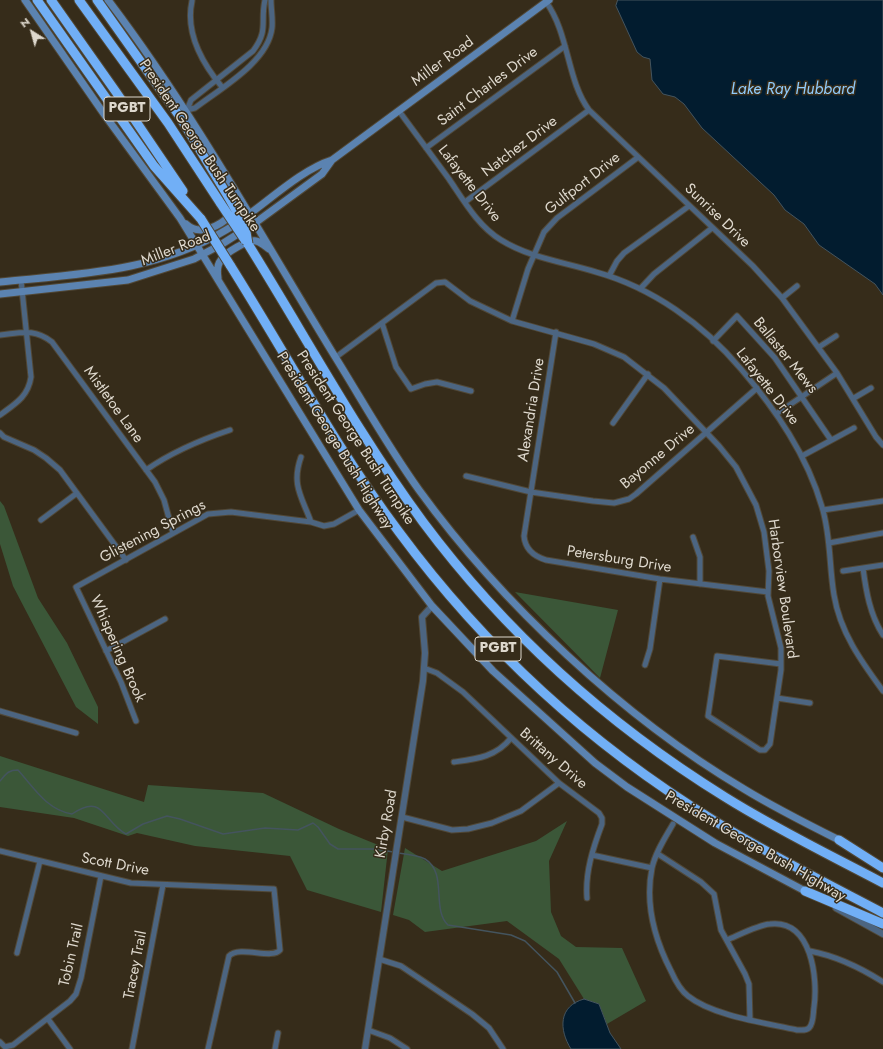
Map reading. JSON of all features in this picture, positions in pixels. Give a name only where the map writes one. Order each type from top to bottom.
[{"type":"highway","points":[[37,0],[154,166],[201,219]]},
{"type":"highway","name":"President George Bush Turnpike","points":[[50,0],[126,107],[201,219],[347,456],[379,505],[442,587],[512,662],[592,735],[670,793],[743,838],[883,913]]},
{"type":"highway","name":"President George Bush Turnpike","points":[[79,0],[155,104],[250,248],[395,482],[456,564],[518,632],[588,698],[628,730],[679,767],[761,819],[883,883]]},
{"type":"highway","points":[[97,0],[180,117],[245,226],[250,248]]},
{"type":"highway","points":[[839,840],[883,868]]},
{"type":"highway","points":[[805,892],[883,924]]},
{"type":"main road","name":"President George Bush Highway","points":[[25,0],[104,114],[180,218],[359,510],[432,606],[493,671],[595,763],[627,787],[715,843],[805,892]]},
{"type":"main road","points":[[108,0],[186,110],[392,451],[442,519],[489,574],[571,658],[610,693],[655,729],[742,789],[839,840]]},
{"type":"main road","name":"Miller Road","points":[[0,294],[128,280],[158,272],[222,244],[255,223],[322,174],[332,160],[547,1]]},
{"type":"main road","name":"Miller Road","points":[[0,282],[126,269],[153,262],[197,245],[226,230],[318,164],[332,160]]},
{"type":"main road","points":[[180,218],[190,228],[199,231],[212,228],[231,215],[236,209],[238,202],[236,191]]},
{"type":"main road","points":[[219,280],[218,266],[221,259],[228,253],[249,241],[255,241],[271,250]]},
{"type":"street","points":[[186,110],[191,100],[253,51],[260,42],[264,34],[263,8],[265,0]]},
{"type":"street","points":[[186,110],[196,108],[252,64],[266,47],[273,26],[271,0]]},
{"type":"street","points":[[192,1],[190,11],[191,27],[202,60],[222,87]]},
{"type":"street","name":"Sunrise Drive","points":[[547,1],[554,14],[579,90],[589,110],[637,158],[753,266],[782,298],[837,373],[854,398],[872,431],[883,445]]},
{"type":"street","name":"Saint Charles Drive","points":[[426,148],[565,46]]},
{"type":"street","name":"Natchez Drive","points":[[466,202],[589,110]]},
{"type":"street","name":"Lafayette Drive","points":[[399,111],[466,202],[492,233],[509,244],[534,255],[609,276],[640,289],[678,311],[713,341],[740,368],[776,414],[810,471],[823,510],[829,543],[834,596],[844,629],[860,660],[883,691]]},
{"type":"street","name":"Gulfport Drive","points":[[512,321],[541,237],[550,224],[637,158]]},
{"type":"street","points":[[609,276],[617,260],[624,253],[689,206]]},
{"type":"street","points":[[640,289],[654,274],[712,228]]},
{"type":"street","points":[[0,415],[22,398],[27,392],[30,384],[20,280]]},
{"type":"street","name":"Harborview Boulevard","points":[[336,357],[436,283],[441,282],[446,282],[470,301],[512,321],[556,332],[607,349],[624,357],[648,374],[679,402],[736,467],[756,505],[764,532],[769,571],[768,592],[781,648],[781,664],[770,744],[765,750],[760,750],[708,716],[717,656],[781,664]]},
{"type":"street","points":[[782,298],[797,286]]},
{"type":"street","name":"Ballaster Mews","points":[[713,341],[737,316],[771,353],[803,396],[831,440]]},
{"type":"street","points":[[382,323],[396,367],[411,390],[431,382],[437,382],[471,391]]},
{"type":"street","name":"Mistletoe Lane","points":[[0,335],[25,332],[43,335],[52,342],[161,491],[173,533]]},
{"type":"street","name":"Alexandria Drive","points":[[531,492],[556,332]]},
{"type":"street","points":[[819,347],[836,336]]},
{"type":"street","points":[[776,414],[837,373]]},
{"type":"street","points":[[613,423],[648,374]]},
{"type":"street","name":"Bayonne Drive","points":[[466,476],[531,492],[608,503],[625,500],[636,494],[756,388]]},
{"type":"street","points":[[854,398],[871,388]]},
{"type":"street","points":[[802,456],[854,428]]},
{"type":"street","points":[[146,470],[163,458],[202,440],[230,430]]},
{"type":"street","points":[[0,433],[46,458],[60,470],[126,560]]},
{"type":"street","points":[[301,457],[297,470],[297,491],[311,522]]},
{"type":"street","name":"Petersburg Drive","points":[[531,492],[524,536],[528,550],[538,558],[660,579],[768,592]]},
{"type":"street","points":[[41,520],[77,493]]},
{"type":"street","points":[[823,510],[883,501]]},
{"type":"street","name":"Glistening Springs","points":[[76,587],[208,514],[217,512],[311,522],[324,526],[334,524],[359,510]]},
{"type":"street","points":[[829,543],[883,533]]},
{"type":"street","points":[[693,537],[697,543],[700,557],[700,584]]},
{"type":"street","points":[[843,572],[883,565]]},
{"type":"street","points":[[863,568],[875,621],[883,635]]},
{"type":"street","points":[[646,665],[651,642],[660,579]]},
{"type":"street","name":"Whispering Brook","points":[[76,587],[106,650],[136,721]]},
{"type":"street","name":"Kirby Road","points":[[365,1049],[424,668],[422,617],[432,606]]},
{"type":"street","points":[[106,650],[165,619]]},
{"type":"street","name":"Brittany Drive","points":[[424,668],[437,673],[453,684],[560,783],[599,813],[602,818],[586,885],[587,898]]},
{"type":"street","points":[[777,698],[810,703]]},
{"type":"street","points":[[0,711],[76,733]]},
{"type":"street","points":[[454,762],[488,756],[501,749],[511,738]]},
{"type":"street","points":[[402,817],[452,830],[468,829],[492,823],[522,811],[560,783]]},
{"type":"street","points":[[673,824],[661,844],[652,868],[650,892],[656,938],[680,988],[687,995],[711,1008],[750,1020],[797,1030],[809,1028],[812,1021],[816,990],[810,951],[803,939],[796,932],[786,926],[770,924],[727,940]]},
{"type":"street","points":[[839,840],[883,863]]},
{"type":"street","name":"Scott Drive","points":[[0,851],[131,883],[274,889],[280,950],[274,953],[236,952],[229,956],[208,1049]]},
{"type":"street","points":[[658,854],[701,882],[714,894],[721,930],[749,984],[750,1020]]},
{"type":"street","points":[[592,855],[652,868]]},
{"type":"street","points":[[17,953],[40,861]]},
{"type":"street","name":"Tobin Trail","points":[[1,1043],[5,1047],[13,1045],[70,1002],[76,994],[81,978],[100,876]]},
{"type":"street","name":"Tracey Trail","points":[[132,1049],[163,885]]},
{"type":"street","name":"President George Bush Highway","points":[[805,892],[883,934]]},
{"type":"street","points":[[810,951],[834,958],[867,972],[883,982]]},
{"type":"street","points":[[379,959],[401,966],[472,1014],[489,1028],[503,1049]]},
{"type":"street","points":[[48,1019],[70,1049]]},
{"type":"street","points":[[368,1030],[390,1038],[407,1049]]},
{"type":"street","points":[[275,1049],[278,1033]]},
{"type":"green space","points":[[0,501],[4,506],[38,598],[67,643],[98,707],[98,724],[76,707],[13,586],[0,544]]},
{"type":"green space","points":[[515,592],[618,610],[600,678]]},
{"type":"green space","points":[[0,756],[144,802],[148,785],[263,793],[339,829],[388,849],[381,912],[307,890],[290,856],[195,846],[137,833],[128,836],[74,818],[0,807]]},
{"type":"green space","points":[[567,821],[549,861],[551,912],[561,936],[576,947],[622,948],[646,1001],[607,1024],[599,1004],[584,999],[559,959],[507,921],[425,932],[409,920],[393,915],[405,848],[442,871],[536,841]]},
{"type":"water","name":"Lake Ray Hubbard","points":[[618,0],[883,0],[883,295],[875,284],[819,245],[804,224],[785,210],[774,195],[702,128],[684,104],[675,97],[663,94],[652,80],[650,59],[643,57],[637,52],[616,6]]},
{"type":"water","points":[[584,999],[599,1004],[610,1033],[621,1049],[571,1049],[564,1034],[563,1020],[569,1007],[575,1002]]},
{"type":"waterway","points":[[0,781],[9,772],[18,770],[36,791],[55,808],[72,814],[83,808],[91,806],[97,807],[118,829],[126,834],[143,824],[167,816],[223,834],[265,828],[298,830],[313,823],[318,827],[330,844],[338,849],[376,849],[393,852]]},
{"type":"waterway","points":[[397,853],[425,859],[432,865],[438,882],[440,910],[448,925],[511,935],[525,941],[557,972],[575,1003]]}]
